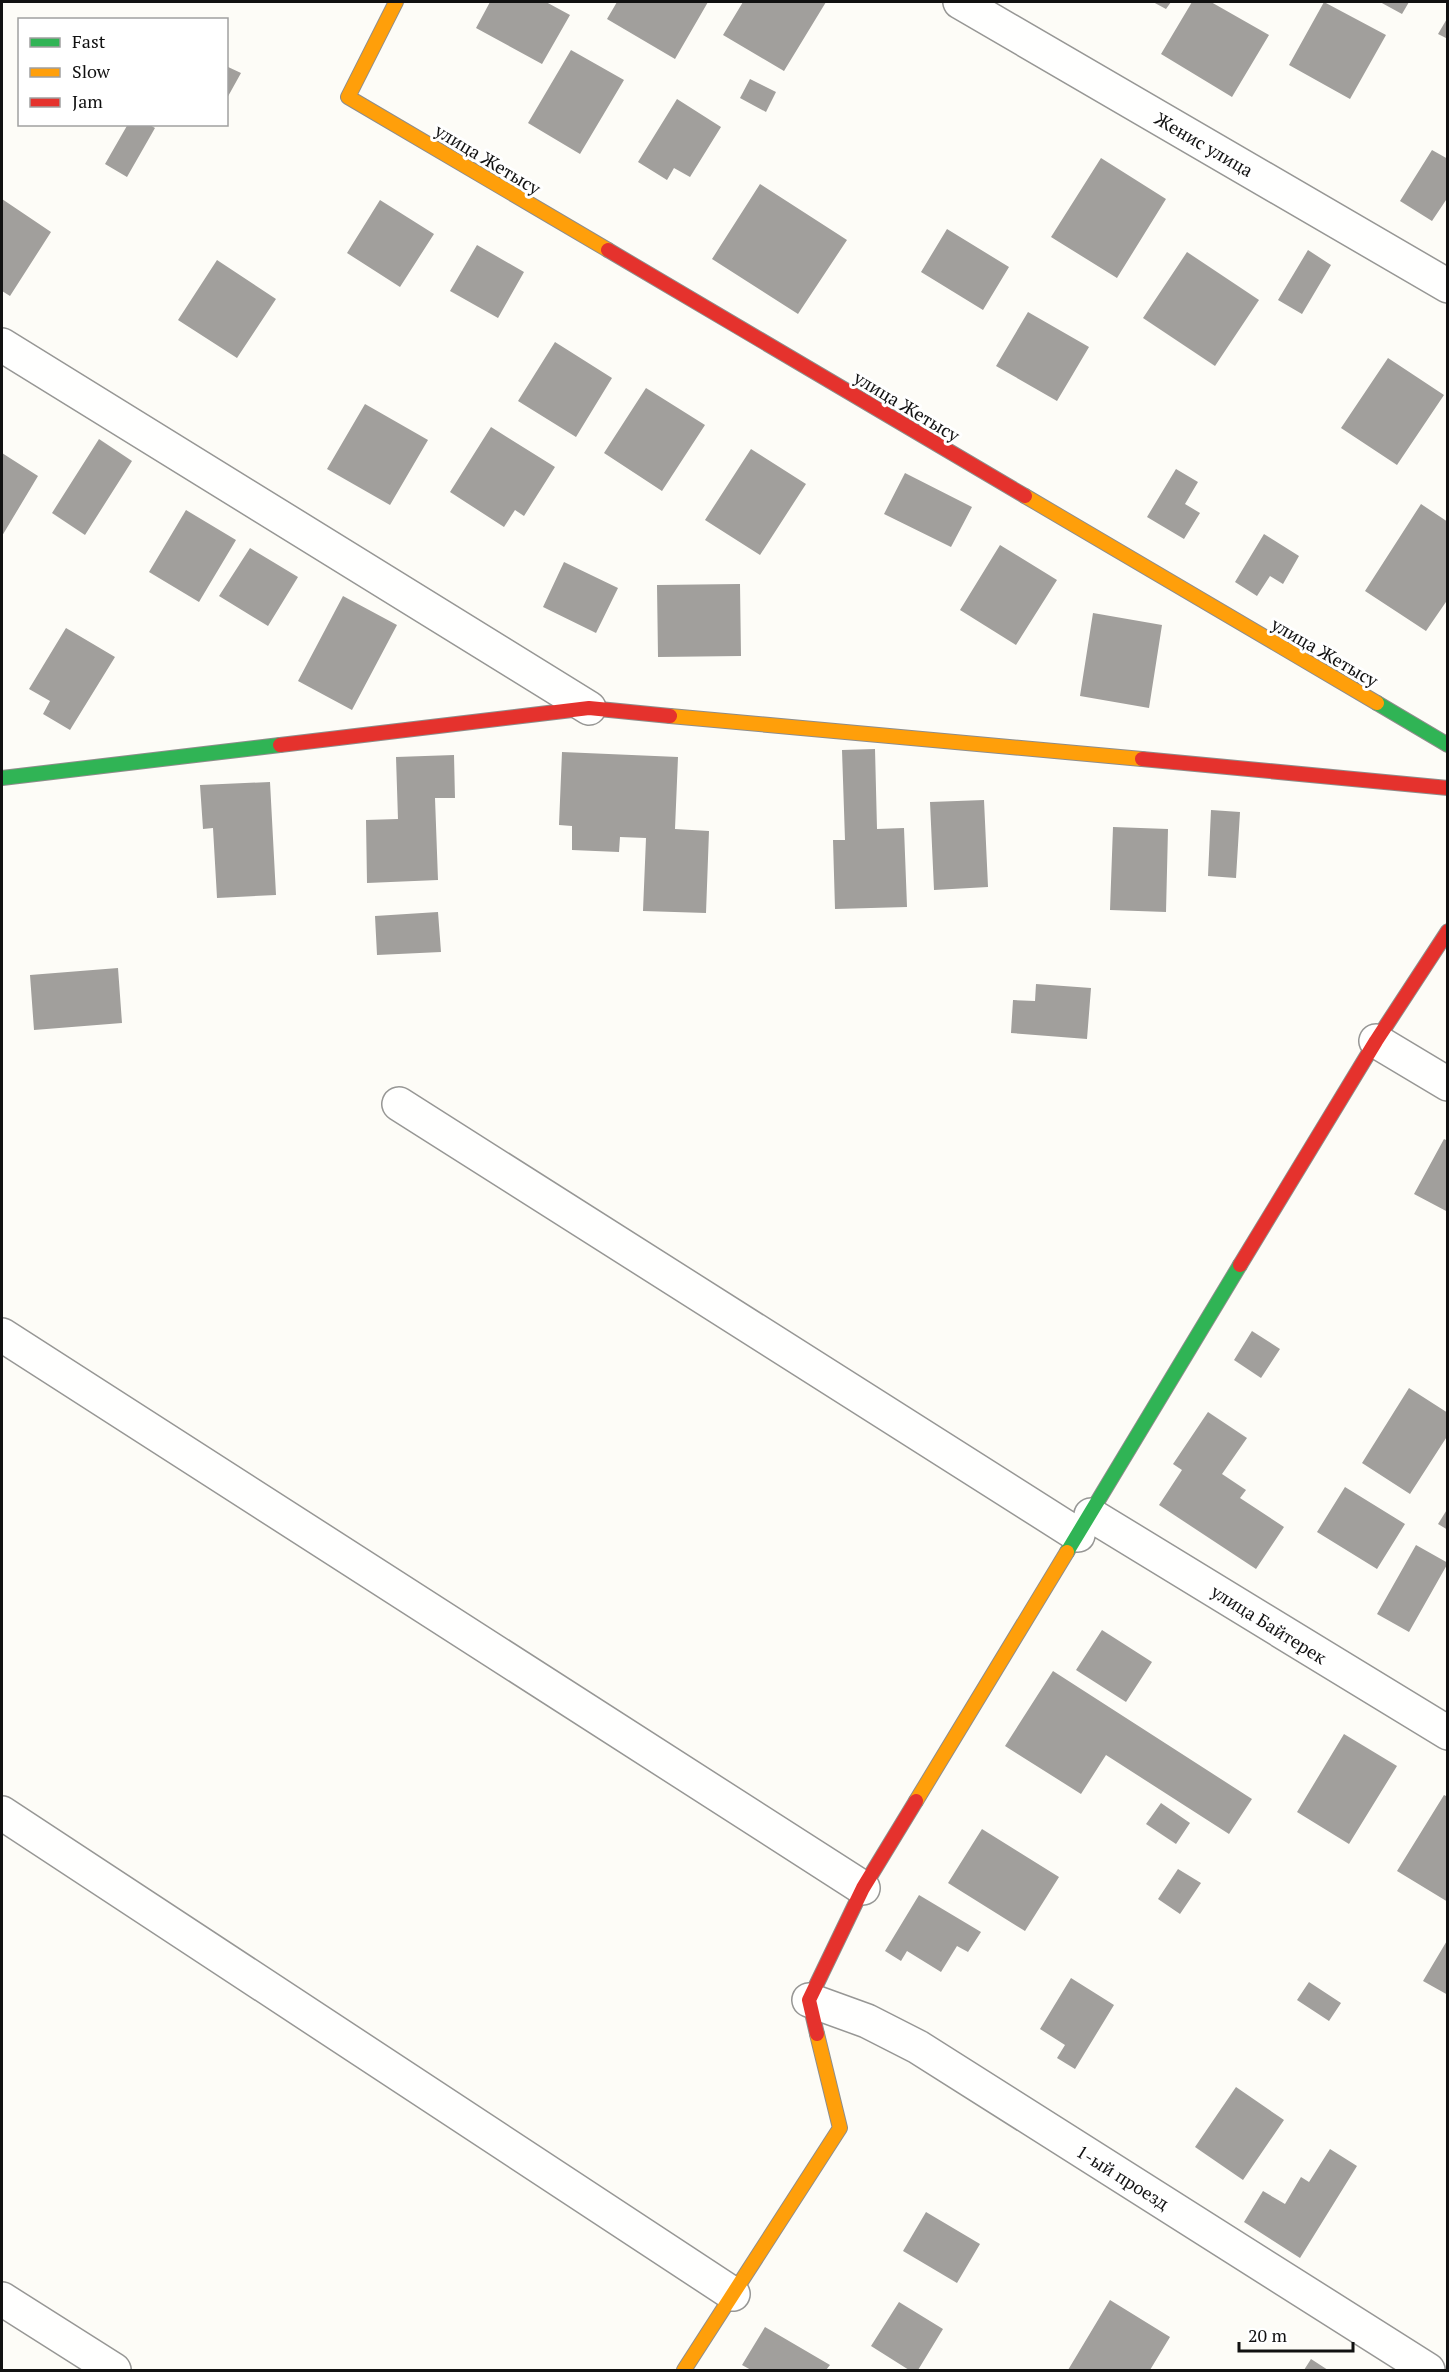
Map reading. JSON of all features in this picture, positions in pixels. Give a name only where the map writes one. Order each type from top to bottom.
[{"type":"street","name":"улица Жетысу","points":[[396,2],[348,97],[1448,745]]},
{"type":"street","name":"Женис улица","points":[[960,2],[1448,286]]},
{"type":"street","points":[[2,345],[588,708]]},
{"type":"street","points":[[2,778],[588,708],[1448,788]]},
{"type":"street","points":[[684,2370],[840,2128],[809,2000],[862,1888],[1085,1525],[1376,1041],[1448,931]]},
{"type":"street","points":[[1376,1041],[1448,1084]]},
{"type":"street","name":"улица Байтерек","points":[[399,1104],[1085,1525],[1448,1733]]},
{"type":"street","points":[[2,1335],[862,1888]]},
{"type":"street","points":[[2,1813],[733,2294]]},
{"type":"street","name":"1-ый проезд","points":[[809,2000],[867,2021],[918,2047],[1428,2370]]},
{"type":"street","points":[[2,2299],[114,2370]]},
{"type":"building","points":[[490,2],[546,2],[570,15],[542,64],[476,28]]},
{"type":"building","points":[[617,2],[708,2],[675,59],[607,19]]},
{"type":"building","points":[[743,2],[826,2],[784,71],[723,35]]},
{"type":"building","points":[[1153,2],[1171,2],[1166,9]]},
{"type":"building","points":[[1192,2],[1211,2],[1269,35],[1232,97],[1161,54]]},
{"type":"building","points":[[1324,2],[1386,35],[1350,99],[1289,65]]},
{"type":"building","points":[[1380,2],[1409,2],[1402,14]]},
{"type":"building","points":[[1448,17],[1448,39],[1438,34]]},
{"type":"building","points":[[571,50],[624,80],[580,154],[528,123]]},
{"type":"building","points":[[228,67],[241,73],[228,96]]},
{"type":"building","points":[[750,79],[776,92],[766,112],[740,98]]},
{"type":"building","points":[[677,99],[721,127],[690,177],[674,168],[667,180],[638,162]]},
{"type":"building","points":[[127,126],[155,128],[127,177],[105,164]]},
{"type":"building","points":[[1432,150],[1448,159],[1448,197],[1432,221],[1400,201]]},
{"type":"building","points":[[1101,158],[1166,199],[1117,278],[1051,237]]},
{"type":"building","points":[[760,184],[847,240],[798,314],[712,259]]},
{"type":"building","points":[[2,199],[51,232],[10,296],[2,291]]},
{"type":"building","points":[[380,200],[434,234],[400,287],[347,253]]},
{"type":"building","points":[[947,229],[1009,267],[983,310],[921,272]]},
{"type":"building","points":[[477,245],[524,272],[498,318],[450,291]]},
{"type":"building","points":[[1308,250],[1331,265],[1302,314],[1278,300]]},
{"type":"building","points":[[1187,252],[1259,300],[1215,366],[1143,318]]},
{"type":"building","points":[[217,260],[276,299],[237,358],[178,320]]},
{"type":"building","points":[[1028,312],[1089,347],[1057,401],[996,366]]},
{"type":"building","points":[[555,342],[612,378],[576,437],[518,401]]},
{"type":"building","points":[[1388,358],[1444,395],[1397,465],[1341,428]]},
{"type":"building","points":[[646,388],[705,425],[662,491],[604,453]]},
{"type":"building","points":[[365,404],[428,440],[390,505],[327,469]]},
{"type":"building","points":[[491,427],[555,467],[524,516],[515,510],[504,527],[450,492]]},
{"type":"building","points":[[99,439],[132,461],[85,535],[52,513]]},
{"type":"building","points":[[751,449],[806,484],[760,555],[705,520]]},
{"type":"building","points":[[2,453],[38,476],[2,536]]},
{"type":"building","points":[[1176,469],[1198,482],[1185,504],[1200,513],[1184,539],[1147,517]]},
{"type":"building","points":[[905,473],[972,507],[951,547],[884,514]]},
{"type":"building","points":[[1421,504],[1448,522],[1448,599],[1426,631],[1365,591]]},
{"type":"building","points":[[186,510],[236,540],[199,602],[149,572]]},
{"type":"building","points":[[1264,534],[1299,556],[1283,584],[1270,576],[1257,596],[1235,582]]},
{"type":"building","points":[[1000,545],[1057,580],[1016,645],[960,610]]},
{"type":"building","points":[[250,548],[298,577],[268,626],[219,596]]},
{"type":"building","points":[[564,562],[618,588],[596,633],[543,607]]},
{"type":"building","points":[[740,584],[741,656],[658,657],[657,585]]},
{"type":"building","points":[[343,596],[397,625],[352,710],[298,681]]},
{"type":"building","points":[[1093,613],[1162,625],[1149,708],[1080,696]]},
{"type":"building","points":[[66,628],[115,657],[70,730],[43,714],[50,701],[29,689]]},
{"type":"building","points":[[875,749],[877,829],[904,828],[907,907],[835,909],[833,840],[845,840],[842,750]]},
{"type":"building","points":[[562,752],[678,757],[675,829],[709,831],[706,913],[643,911],[646,838],[620,837],[619,852],[572,850],[572,826],[559,825]]},
{"type":"building","points":[[454,755],[455,798],[435,798],[438,880],[367,883],[366,820],[398,819],[396,757]]},
{"type":"building","points":[[270,782],[276,895],[217,898],[213,828],[203,829],[200,785]]},
{"type":"building","points":[[984,800],[988,887],[934,890],[930,802]]},
{"type":"building","points":[[1211,810],[1240,812],[1236,878],[1208,876]]},
{"type":"building","points":[[1113,827],[1168,829],[1166,912],[1110,910]]},
{"type":"building","points":[[438,912],[441,952],[377,955],[375,916]]},
{"type":"building","points":[[118,968],[122,1023],[34,1030],[30,975]]},
{"type":"building","points":[[1036,984],[1091,988],[1087,1039],[1011,1033],[1013,1000],[1035,1001]]},
{"type":"building","points":[[1444,1139],[1448,1141],[1448,1212],[1414,1194]]},
{"type":"building","points":[[1252,1331],[1280,1349],[1261,1378],[1234,1360]]},
{"type":"building","points":[[1409,1388],[1448,1413],[1448,1435],[1410,1494],[1362,1463]]},
{"type":"building","points":[[1208,1412],[1247,1438],[1222,1474],[1246,1490],[1240,1498],[1284,1527],[1256,1569],[1159,1505],[1182,1470],[1173,1464]]},
{"type":"building","points":[[1345,1487],[1405,1524],[1377,1569],[1317,1532]]},
{"type":"building","points":[[1448,1508],[1448,1530],[1438,1524]]},
{"type":"building","points":[[1416,1545],[1448,1563],[1409,1632],[1377,1614]]},
{"type":"building","points":[[1102,1630],[1152,1662],[1126,1702],[1076,1670]]},
{"type":"building","points":[[1053,1671],[1252,1799],[1229,1834],[1106,1755],[1081,1794],[1005,1746]]},
{"type":"building","points":[[1344,1734],[1397,1766],[1349,1844],[1297,1812]]},
{"type":"building","points":[[1444,1795],[1448,1797],[1448,1902],[1397,1871]]},
{"type":"building","points":[[1161,1803],[1190,1823],[1176,1844],[1146,1824]]},
{"type":"building","points":[[982,1829],[1059,1877],[1025,1931],[948,1883]]},
{"type":"building","points":[[1178,1869],[1201,1883],[1180,1914],[1158,1899]]},
{"type":"building","points":[[919,1895],[981,1932],[968,1952],[957,1946],[941,1972],[907,1951],[901,1961],[885,1951]]},
{"type":"building","points":[[1448,1939],[1448,1995],[1423,1981]]},
{"type":"building","points":[[1071,1978],[1114,2005],[1075,2069],[1057,2058],[1065,2045],[1040,2029]]},
{"type":"building","points":[[1309,1982],[1341,2003],[1329,2021],[1297,2000]]},
{"type":"building","points":[[1236,2087],[1284,2120],[1243,2180],[1195,2147]]},
{"type":"building","points":[[1330,2149],[1357,2166],[1300,2258],[1244,2222],[1263,2191],[1285,2204],[1301,2177],[1309,2182]]},
{"type":"building","points":[[926,2212],[980,2244],[957,2283],[903,2251]]},
{"type":"building","points":[[1110,2300],[1170,2337],[1150,2370],[1068,2370]]},
{"type":"building","points":[[899,2302],[943,2329],[918,2370],[909,2370],[871,2346]]},
{"type":"building","points":[[765,2327],[830,2365],[826,2370],[751,2370],[742,2365]]},
{"type":"building","points":[[1311,2359],[1328,2370],[1304,2370]]},
{"type":"traffic: fast","points":[[1377,703],[1448,745]]},
{"type":"traffic: fast","points":[[2,778],[280,745]]},
{"type":"traffic: fast","points":[[1067,1552],[1240,1265]]},
{"type":"traffic: slow","points":[[396,2],[348,97],[608,250]]},
{"type":"traffic: slow","points":[[1025,496],[1377,703]]},
{"type":"traffic: slow","points":[[670,716],[1142,759]]},
{"type":"traffic: slow","points":[[916,1801],[1067,1552]]},
{"type":"traffic: slow","points":[[684,2370],[840,2128],[817,2034]]},
{"type":"traffic: jam","points":[[608,250],[1025,496]]},
{"type":"traffic: jam","points":[[280,745],[589,708],[670,716]]},
{"type":"traffic: jam","points":[[1142,759],[1448,788]]},
{"type":"traffic: jam","points":[[1240,1265],[1376,1041],[1448,931]]},
{"type":"traffic: jam","points":[[817,2034],[809,2000],[863,1888],[916,1801]]}]
